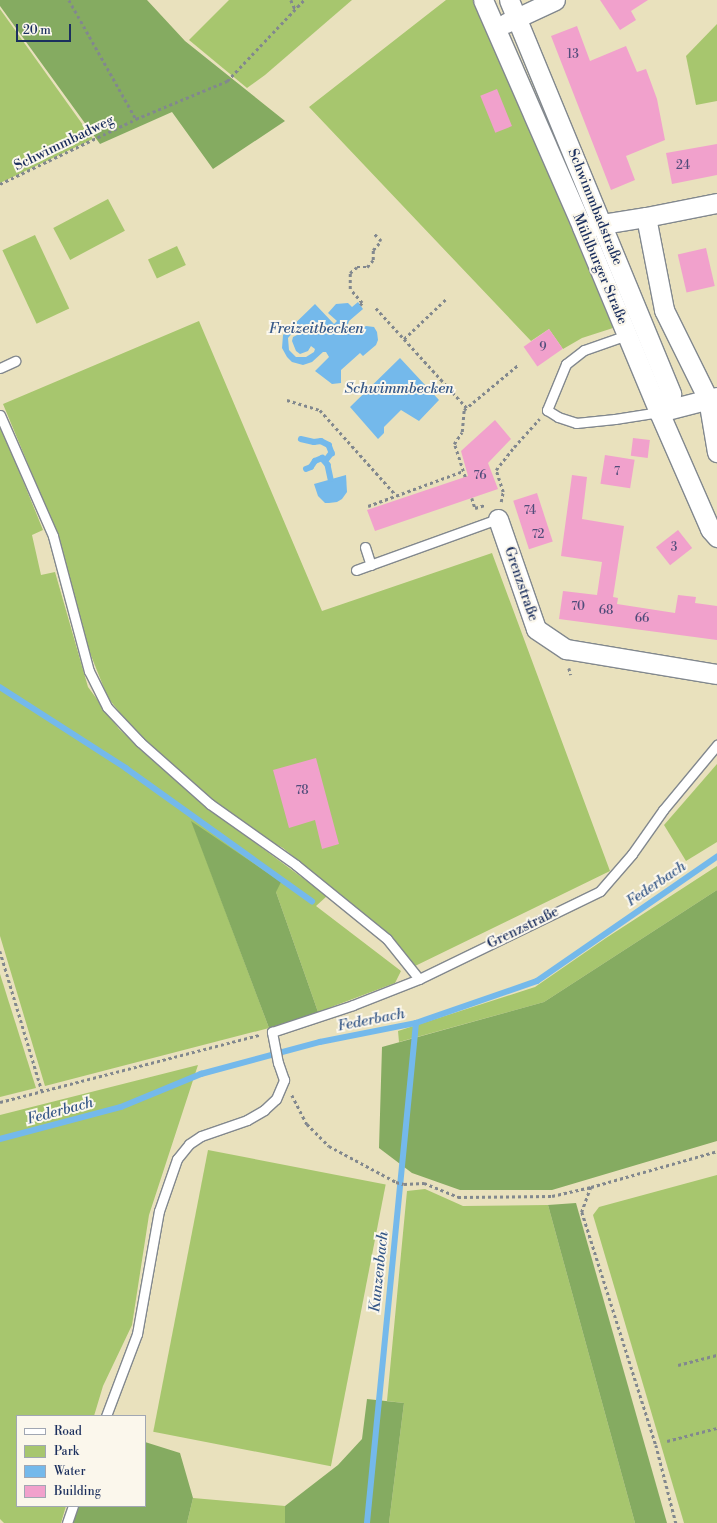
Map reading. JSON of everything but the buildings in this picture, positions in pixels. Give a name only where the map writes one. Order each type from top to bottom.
[{"type":"street","name":"Mühlburger Straße","points":[[484,0],[582,227],[659,412],[710,529],[717,537]]},
{"type":"street","name":"Schwimmbadstraße","points":[[509,0],[602,223],[671,394],[659,412]]},
{"type":"street","points":[[496,28],[516,17],[555,0]]},
{"type":"street","points":[[582,227],[646,217],[717,203]]},
{"type":"street","points":[[646,217],[664,310],[712,398],[717,452]]},
{"type":"street","points":[[659,412],[712,398]]},
{"type":"street","name":"Grenzstraße","points":[[498,519],[536,629],[566,649],[717,674]]},
{"type":"lane","points":[[627,335],[584,350],[566,364],[547,410],[558,417],[576,422],[616,419],[659,412]]},
{"type":"lane","points":[[0,368],[15,362]]},
{"type":"lane","points":[[0,415],[53,536],[89,671],[107,707],[140,742],[210,804],[296,865],[388,939],[418,979]]},
{"type":"lane","points":[[356,570],[498,519]]},
{"type":"lane","points":[[365,547],[371,565]]},
{"type":"lane","name":"Grenzstraße","points":[[272,1032],[353,1005],[418,979],[600,891],[632,854],[663,810],[717,745]]},
{"type":"lane","points":[[106,1415],[137,1334],[159,1211],[177,1159],[189,1144],[201,1136],[247,1120],[264,1110],[276,1099],[284,1080],[273,1043],[272,1032]]},
{"type":"lane","points":[[66,1523],[73,1507]]},
{"type":"path","points":[[69,0],[136,119]]},
{"type":"path","points":[[291,0],[295,8]]},
{"type":"path","name":"Schwimmbadweg","points":[[0,184],[136,119],[227,81],[304,0]]},
{"type":"path","points":[[360,305],[362,303],[350,288],[350,272],[357,267],[367,267],[373,260],[373,250],[381,241],[374,234]]},
{"type":"path","points":[[404,339],[447,298]]},
{"type":"path","points":[[376,308],[467,408]]},
{"type":"path","points":[[465,477],[454,444],[462,432],[464,410],[518,365]]},
{"type":"path","points":[[287,400],[320,410],[396,495]]},
{"type":"path","points":[[498,519],[503,492],[496,470],[547,410]]},
{"type":"path","points":[[368,506],[463,471]]},
{"type":"path","points":[[0,951],[42,1091]]},
{"type":"path","points":[[0,1102],[173,1059],[272,1032]]},
{"type":"path","points":[[284,1080],[306,1124],[330,1146],[396,1182],[404,1184],[424,1183],[458,1197],[552,1196],[591,1187],[717,1151]]},
{"type":"path","points":[[591,1187],[582,1212],[656,1445],[676,1523]]},
{"type":"path","points":[[678,1365],[717,1355]]},
{"type":"path","points":[[667,1442],[717,1428]]},
{"type":"green space","points":[[0,0],[147,0],[185,41],[285,121],[213,169],[172,112],[100,144],[0,6]]},
{"type":"green space","points":[[229,0],[352,0],[265,75],[247,88],[189,40]]},
{"type":"green space","points":[[446,0],[476,0],[613,328],[582,338],[563,349],[549,329],[531,341],[309,107]]},
{"type":"green space","points":[[0,9],[93,139],[0,183]]},
{"type":"green space","points":[[717,24],[717,101],[696,105],[686,56]]},
{"type":"green space","points":[[108,199],[125,231],[70,260],[53,228]]},
{"type":"green space","points":[[35,235],[69,308],[37,324],[2,250]]},
{"type":"green space","points":[[177,246],[186,265],[157,279],[148,260]]},
{"type":"green space","points":[[199,321],[322,611],[492,553],[610,871],[413,967],[385,932],[283,848],[260,836],[185,778],[130,725],[108,698],[88,648],[57,534],[3,404]]},
{"type":"green space","points":[[0,424],[43,530],[32,535],[41,575],[55,572],[88,687],[119,729],[196,799],[327,896],[316,906],[401,971],[395,983],[318,1012],[276,892],[192,822],[269,1028],[45,1086],[0,936]]},
{"type":"green space","points":[[717,764],[717,842],[686,861],[664,825]]},
{"type":"green space","points":[[191,821],[281,882],[276,892],[318,1012],[269,1028]]},
{"type":"green space","points":[[717,866],[717,890],[544,1002],[399,1042],[398,1031],[535,987],[606,938]]},
{"type":"green space","points":[[717,890],[717,1141],[552,1190],[460,1190],[412,1173],[379,1148],[382,1047],[544,1002]]},
{"type":"green space","points":[[0,974],[36,1088],[0,1097]]},
{"type":"green space","points":[[198,1065],[149,1215],[132,1325],[103,1386],[94,1415],[16,1415],[16,1507],[66,1507],[61,1523],[4,1523],[0,1519],[0,1115]]},
{"type":"green space","points":[[208,1150],[386,1185],[331,1466],[153,1432]]},
{"type":"green space","points":[[717,1175],[717,1523],[684,1523],[593,1215],[599,1207]]},
{"type":"green space","points":[[425,1189],[463,1206],[548,1205],[635,1523],[389,1523],[404,1403],[387,1401],[407,1191]]},
{"type":"green space","points":[[576,1203],[667,1523],[635,1523],[548,1205]]},
{"type":"green space","points":[[367,1399],[404,1403],[389,1523],[285,1523],[285,1506],[338,1465],[362,1439]]},
{"type":"green space","points":[[146,1442],[180,1453],[193,1498],[187,1523],[71,1523],[78,1507],[146,1507]]},
{"type":"green space","points":[[193,1498],[285,1506],[285,1523],[187,1523]]},
{"type":"water","name":"Freizeitbecken","points":[[358,302],[363,309],[349,321],[347,328],[349,332],[353,333],[366,326],[374,327],[377,332],[378,340],[376,345],[363,356],[360,353],[341,370],[341,383],[332,384],[315,371],[329,357],[326,352],[323,352],[312,362],[303,365],[292,362],[287,357],[282,348],[283,335],[315,304],[334,324],[337,321],[328,313],[336,304],[348,303],[352,307]],"holes":[[[296,329],[299,330],[299,334],[293,337],[292,341],[296,351],[300,354],[308,351],[311,346],[315,349],[314,352],[306,357],[296,357],[289,350],[288,338]]]},
{"type":"water","name":"Schwimmbecken","points":[[400,358],[439,400],[419,421],[401,410],[384,427],[384,433],[378,439],[350,407]]},
{"type":"water","points":[[346,475],[347,492],[342,499],[337,502],[325,503],[318,496],[314,484]]},
{"type":"waterway","points":[[301,439],[314,442],[321,441],[329,445],[332,453],[326,461]]},
{"type":"waterway","points":[[306,469],[311,467],[315,461],[322,458],[328,465],[331,479]]},
{"type":"waterway","points":[[0,687],[126,768],[312,901]]},
{"type":"waterway","name":"Federbach","points":[[0,1139],[121,1107],[201,1074],[320,1042],[416,1023],[537,981],[717,857]]},
{"type":"waterway","name":"Kunzenbach","points":[[367,1523],[416,1023]]}]
